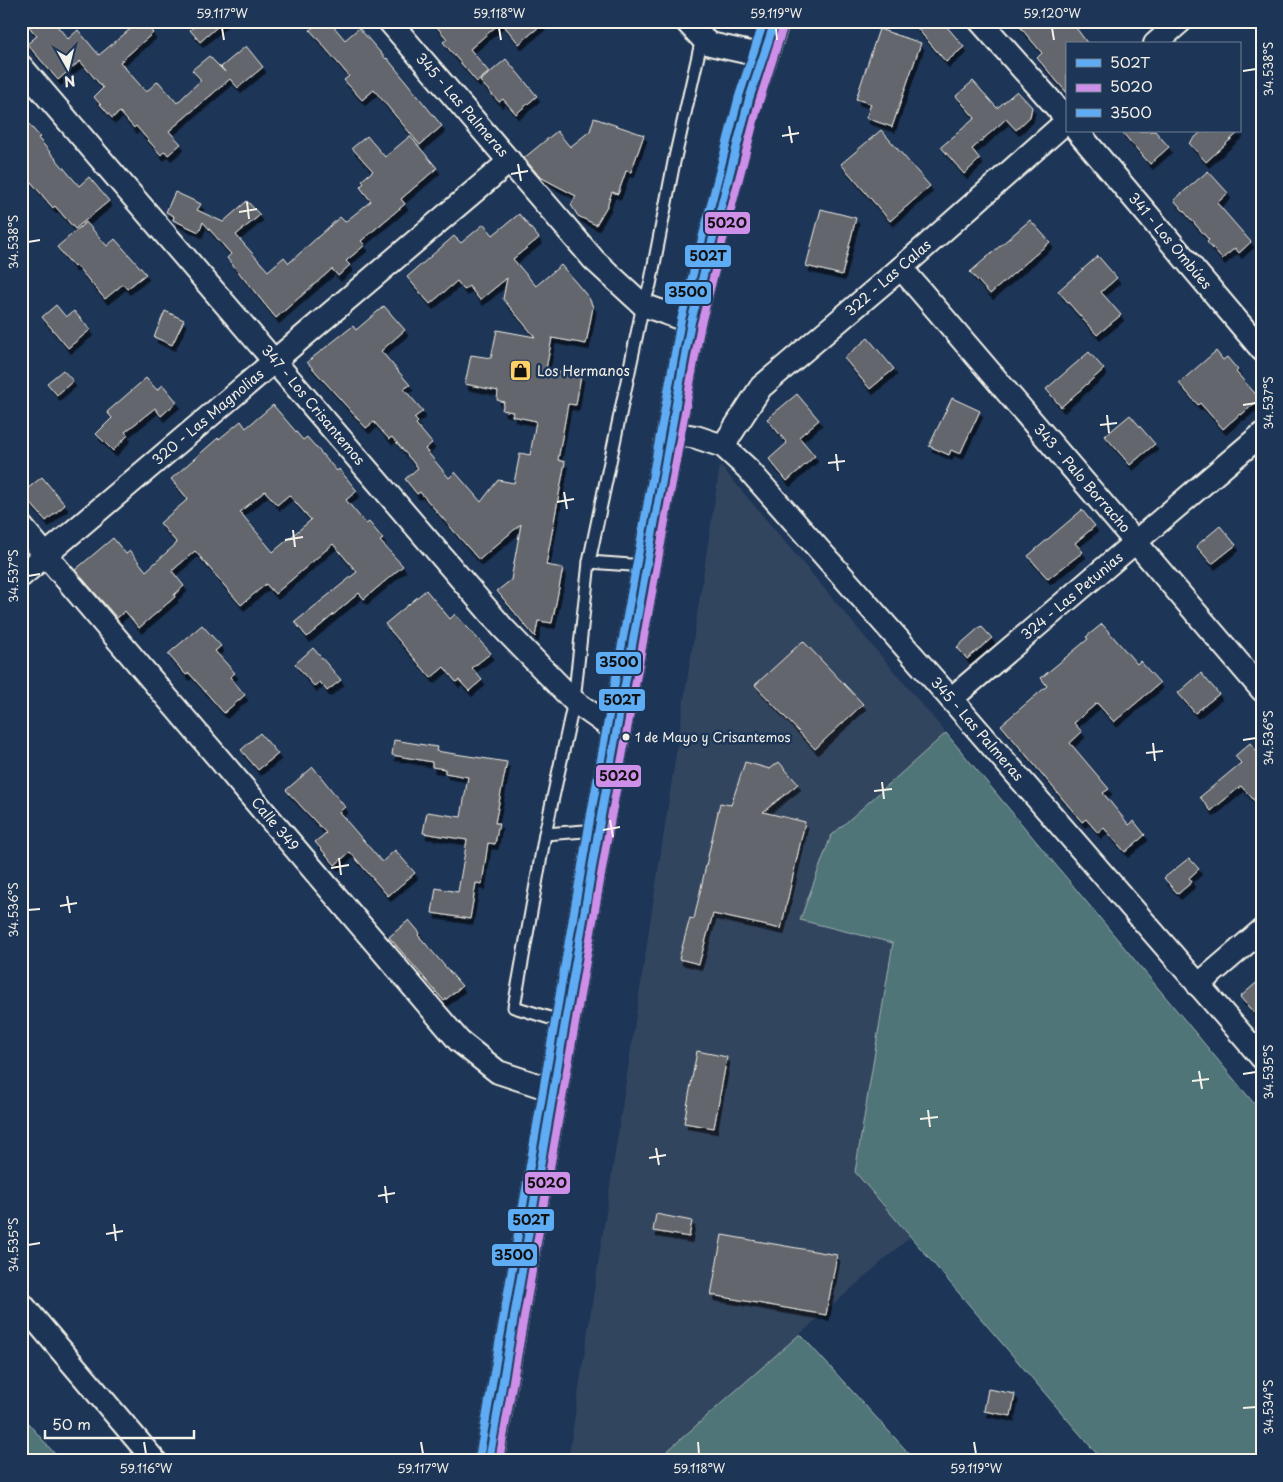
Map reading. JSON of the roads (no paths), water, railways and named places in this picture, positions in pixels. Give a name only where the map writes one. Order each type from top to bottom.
[{"type":"main road","points":[[489,1461],[598,830],[691,322],[749,99],[774,21]]},
{"type":"street","name":"345 - Las Palmeras","points":[[390,21],[594,260],[643,305],[691,322]]},
{"type":"street","points":[[686,21],[705,30],[710,44],[764,56]]},
{"type":"street","points":[[980,21],[1066,119]]},
{"type":"street","points":[[1157,42],[1181,21]]},
{"type":"street","name":"347 - Los Crisantemos","points":[[21,66],[503,628],[574,700],[616,731]]},
{"type":"street","name":"322 - Las Calas","points":[[723,446],[762,387],[901,268],[1066,121]]},
{"type":"street","name":"341 - Los Ombúes","points":[[1078,132],[1262,350]]},
{"type":"street","name":"320 - Las Magnolias","points":[[21,576],[510,161]]},
{"type":"street","name":"343 - Palo Borracho","points":[[901,268],[1262,690]]},
{"type":"street","name":"345 - Las Palmeras","points":[[670,433],[696,437],[723,446],[747,468],[951,699],[1262,1058]]},
{"type":"street","name":"324 - Las Petunias","points":[[951,699],[1262,434]]},
{"type":"street","name":"Calle 349","points":[[21,526],[459,1041],[498,1072],[553,1090]]},
{"type":"street","points":[[1198,985],[1262,930]]},
{"type":"street","points":[[21,1303],[155,1461]]},
{"type":"lane","points":[[566,1023],[514,1007],[545,834],[574,700],[589,562],[643,305],[650,285],[674,162],[705,30]]},
{"type":"lane","points":[[589,562],[645,566]]},
{"type":"lane","points":[[545,834],[598,830]]},
{"type":"place","name":"Los Hermanos","points":[[521,371]]},
{"type":"place","name":"1 de Mayo y Crisantemos","points":[[626,737]]}]
